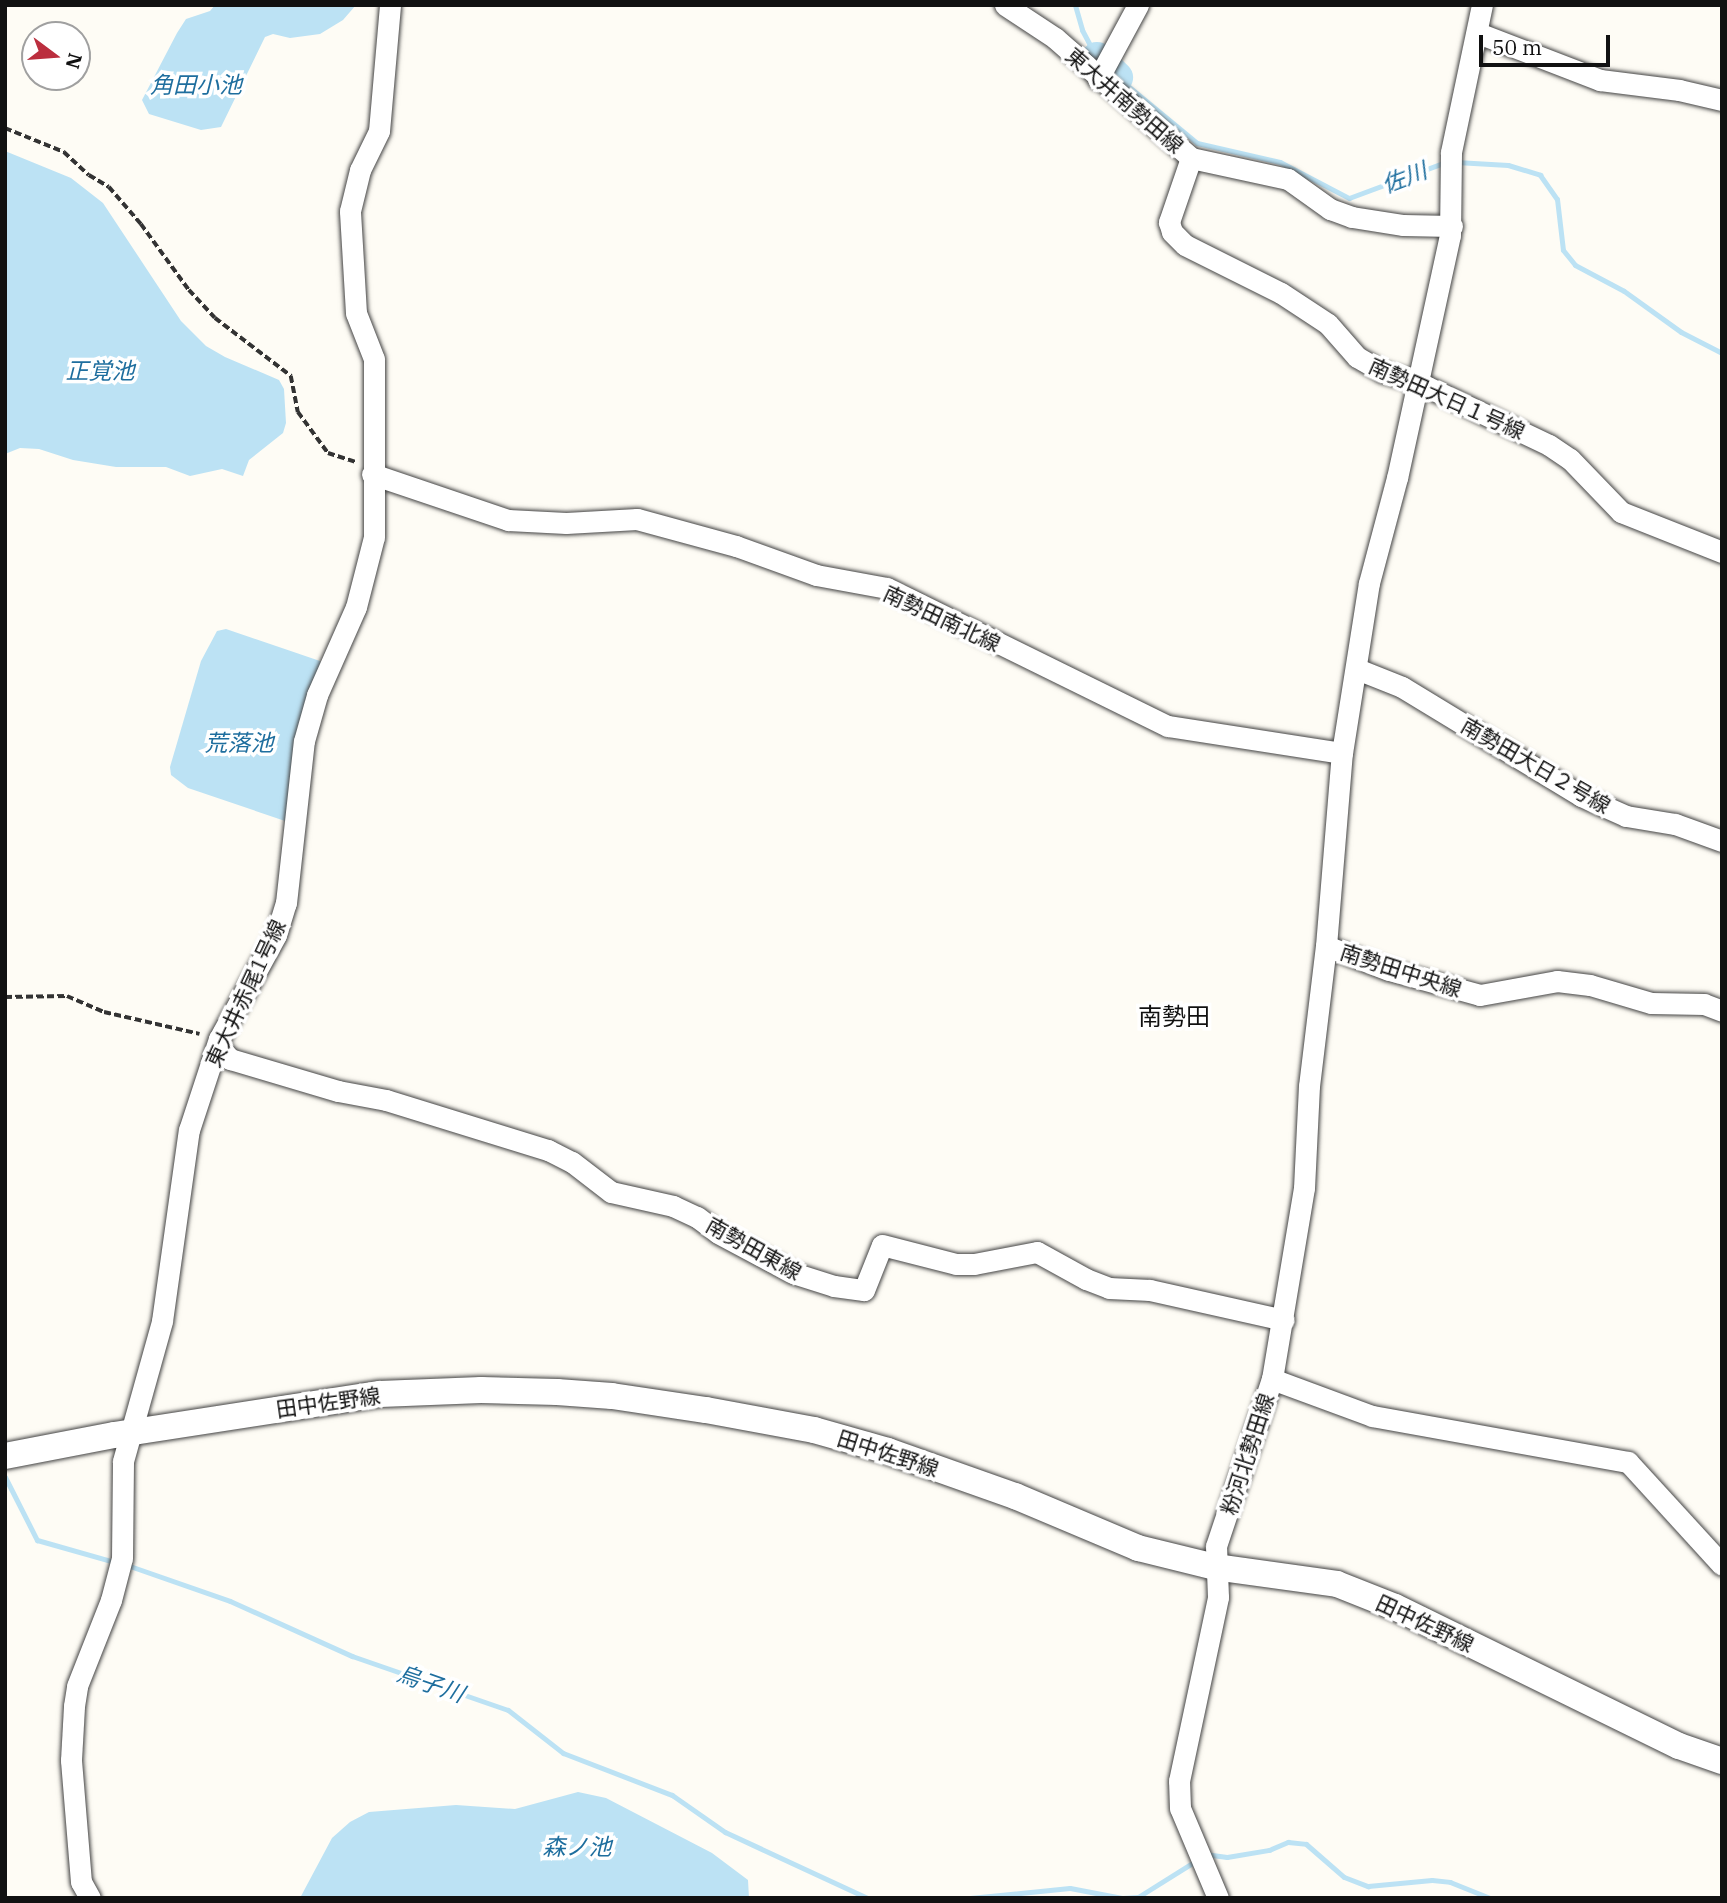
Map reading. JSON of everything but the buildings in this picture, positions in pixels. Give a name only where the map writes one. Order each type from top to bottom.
[{"type":"street","name":"東大井赤尾1号線","points":[[90,1898],[80,1882],[71,1760],[74,1706],[77,1686],[121,1563],[121,1484],[129,1433],[162,1321],[189,1130],[219,1039],[276,935],[286,903],[304,741],[317,695],[356,607],[374,537],[374,359],[356,313],[350,211],[360,170],[379,131],[390,5]]},
{"type":"street","name":"東大井南勢田線","points":[[1005,5],[1103,69],[1191,158],[1288,179],[1330,209],[1352,217],[1403,225],[1452,226]]},
{"type":"street","points":[[1103,69],[1138,5]]},
{"type":"street","points":[[1272,1378],[1304,1188],[1309,1086],[1326,946],[1342,753],[1369,583],[1397,478],[1452,226],[1451,161],[1482,5]]},
{"type":"street","points":[[1478,33],[1600,80],[1679,90],[1722,100]]},
{"type":"street","name":"南勢田大日１号線","points":[[1191,158],[1169,222],[1172,232],[1185,245],[1281,293],[1328,324],[1357,357],[1383,372],[1417,382],[1549,445],[1570,458],[1620,512],[1722,552]]},
{"type":"street","name":"南勢田南北線","points":[[372,474],[508,520],[566,523],[637,519],[736,546],[816,575],[887,588],[1168,726],[1342,753]]},
{"type":"street","name":"南勢田大日２号線","points":[[1357,668],[1402,687],[1581,796],[1626,816],[1675,824],[1722,841]]},
{"type":"street","name":"南勢田中央線","points":[[1326,946],[1389,970],[1480,995],[1557,981],[1590,985],[1651,1003],[1704,1004],[1722,1011]]},
{"type":"street","name":"南勢田東線","points":[[219,1039],[220,1048],[230,1059],[338,1091],[397,1103],[446,1121],[509,1135],[548,1150],[572,1162],[611,1192],[673,1206],[698,1217],[718,1233],[793,1273],[834,1286],[864,1290],[882,1245],[956,1264],[974,1264],[1037,1251],[1086,1279],[1109,1288],[1150,1290],[1283,1320]]},
{"type":"street","name":"粉河北勢田線","points":[[1218,1898],[1180,1808],[1180,1781],[1218,1597],[1216,1546],[1272,1378],[1372,1416],[1628,1461],[1722,1565]]},
{"type":"street","name":"田中佐野線","points":[[7,1456],[129,1433],[380,1394],[481,1390],[612,1396],[814,1430],[888,1451],[1015,1496],[1139,1548],[1215,1567],[1337,1584],[1395,1607],[1679,1746],[1722,1761]]},
{"type":"path","points":[[5,128],[64,152],[89,175],[109,187],[141,224],[189,290],[215,318],[291,376],[298,412],[328,453],[360,463],[372,474]]},
{"type":"path","points":[[5,997],[67,996],[104,1012],[219,1039]]},
{"type":"water","name":"角田小池","points":[[215,5],[356,5],[343,20],[320,34],[290,38],[273,34],[265,37],[221,127],[201,130],[149,114],[142,100],[177,33],[186,19],[210,11]]},
{"type":"water","name":"正覚池","points":[[5,151],[71,178],[103,203],[181,321],[206,346],[279,380],[284,389],[286,423],[283,433],[249,460],[243,476],[222,469],[190,476],[166,467],[116,467],[73,460],[39,449],[20,448],[5,454]]},
{"type":"water","name":"荒落池","points":[[226,629],[320,661],[323,669],[288,822],[188,788],[171,775],[170,767],[201,661],[217,631]]},
{"type":"water","name":"森ノ池","points":[[578,1792],[606,1798],[712,1853],[748,1880],[749,1898],[300,1898],[332,1838],[350,1822],[369,1812],[456,1805],[515,1809]]},
{"type":"waterway","name":"佐川","points":[[1075,5],[1082,30],[1097,58]]},
{"type":"waterway","name":"佐川","points":[[1097,58],[1117,77]]},
{"type":"waterway","name":"佐川","points":[[1117,77],[1197,143],[1280,162],[1349,198],[1446,162]]},
{"type":"waterway","name":"佐川","points":[[1456,162],[1508,165],[1540,175],[1557,199],[1563,250],[1575,265],[1624,291],[1681,332],[1722,353]]},
{"type":"waterway","name":"烏子川","points":[[5,1477],[37,1540],[114,1562]]},
{"type":"waterway","name":"烏子川","points":[[124,1564],[230,1601],[352,1656],[508,1710],[563,1753],[672,1795],[725,1832],[867,1898]]},
{"type":"waterway","name":"烏子川","points":[[1205,1854],[1227,1857],[1269,1850],[1288,1842],[1306,1844],[1344,1877],[1368,1886],[1432,1880],[1450,1882],[1490,1898]]},
{"type":"waterway","name":"烏子川","points":[[970,1898],[1070,1888],[1122,1898],[1138,1897],[1197,1860]]},
{"type":"district","name":"南勢田","points":[[1174,1017]]}]
